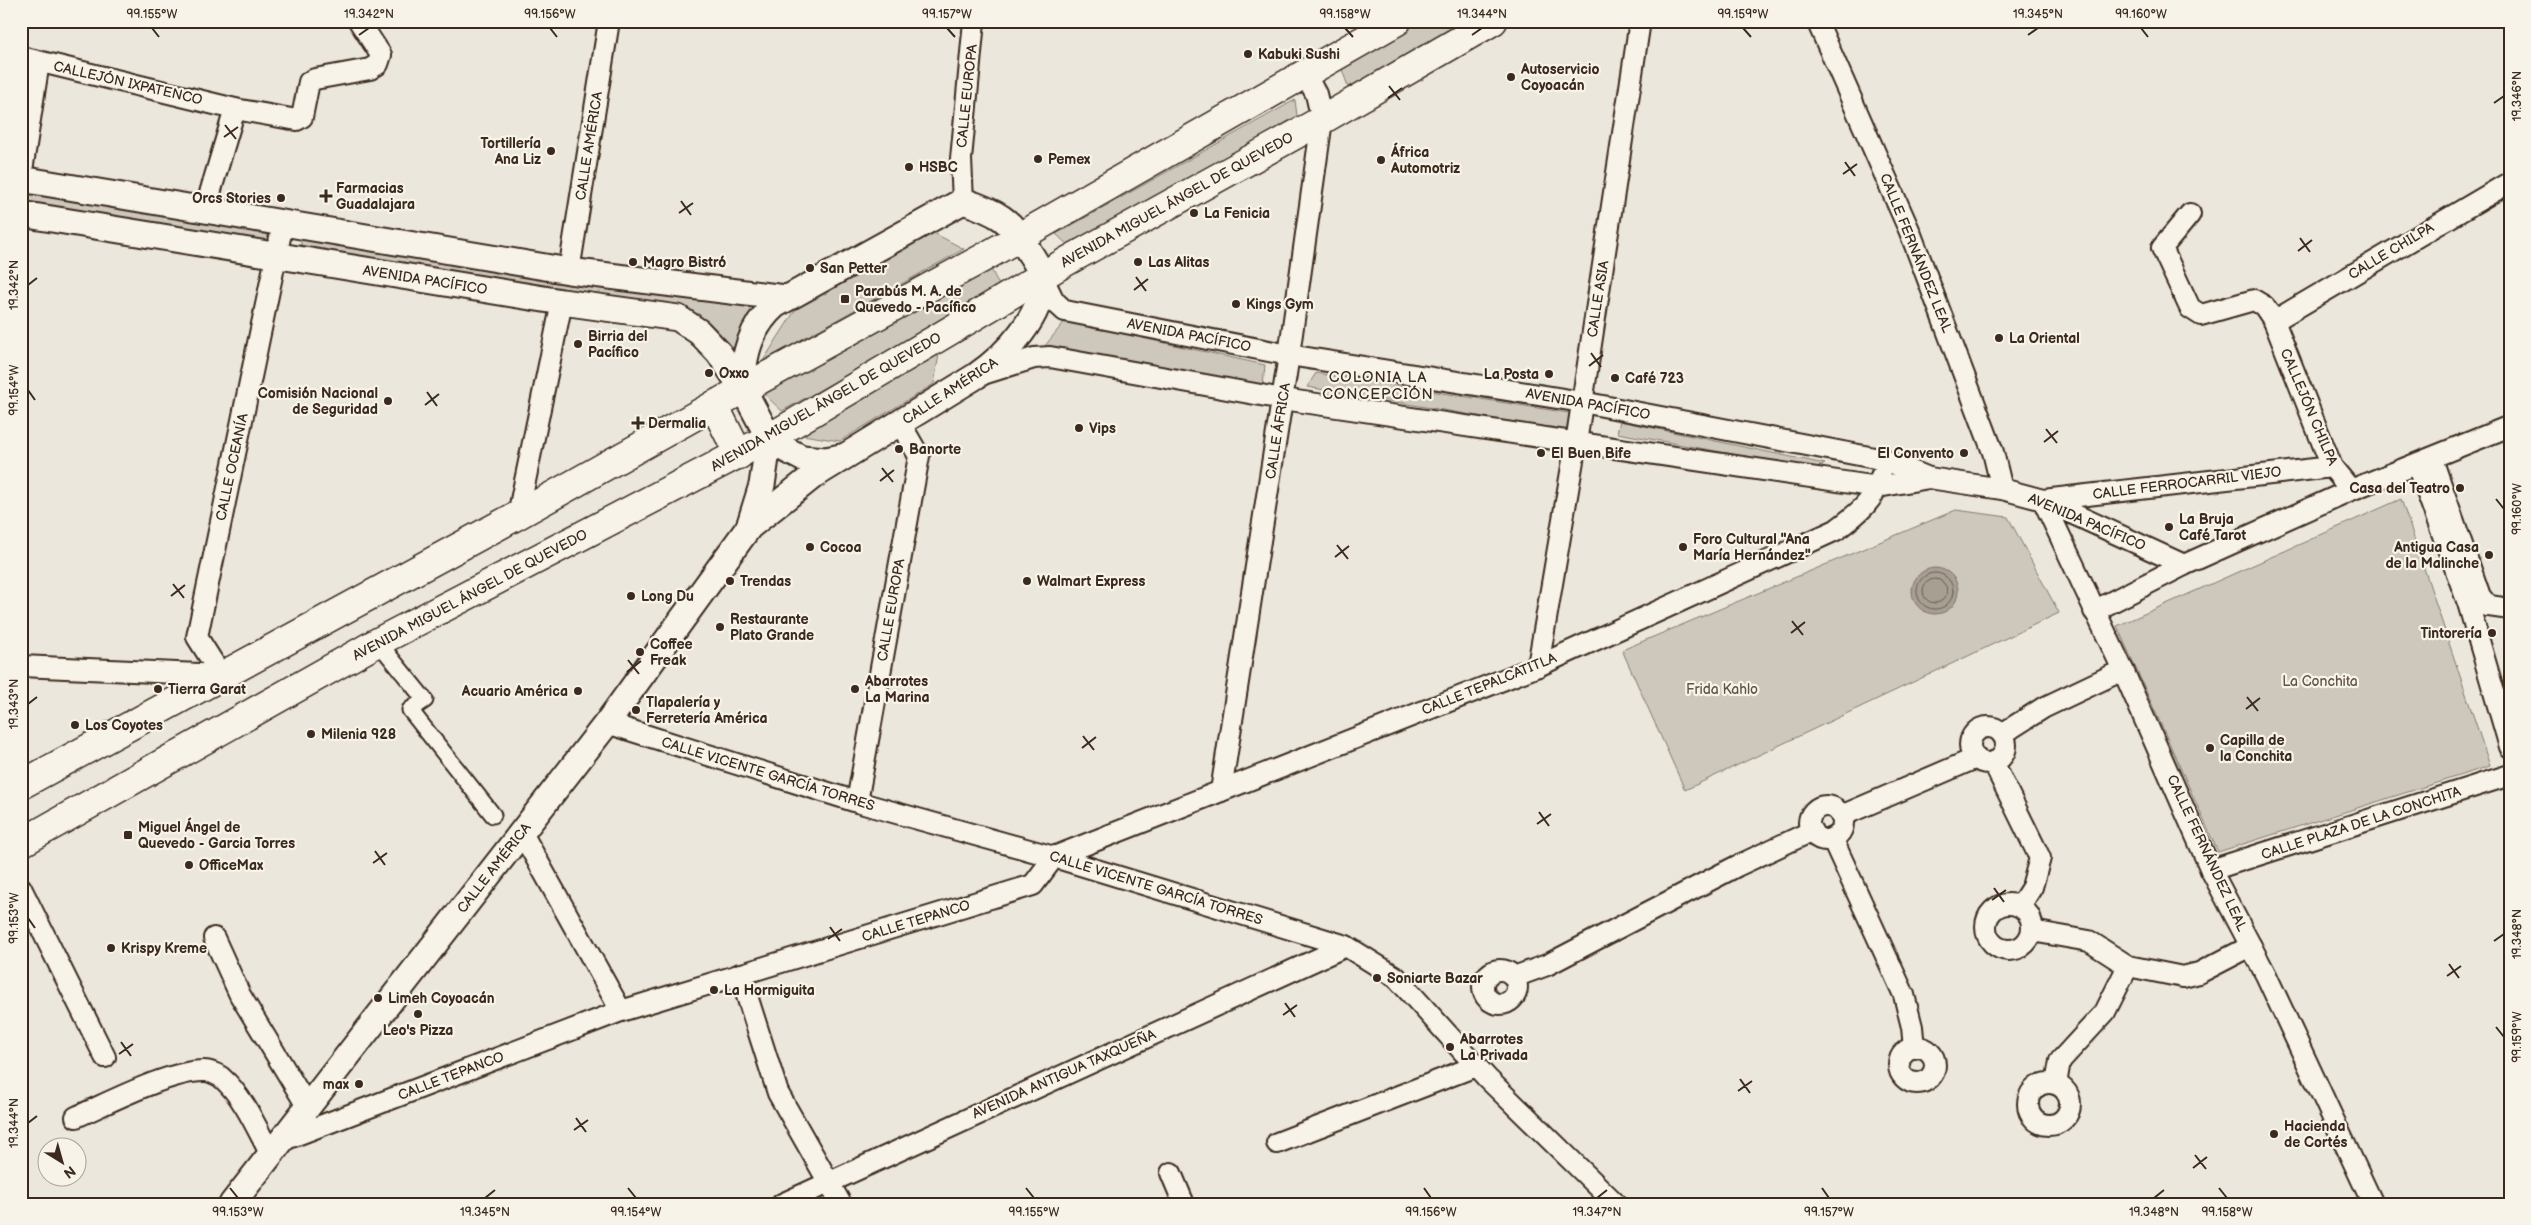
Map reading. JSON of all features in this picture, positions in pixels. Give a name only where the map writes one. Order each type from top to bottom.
[{"type":"main road","points":[[21,785],[518,515],[743,388],[1021,236],[1397,21]]},
{"type":"main road","name":"AVENIDA MIGUEL ÁNGEL DE QUEVEDO","points":[[21,843],[378,642],[770,438],[1042,276],[1322,120],[1493,21]]},
{"type":"main road","points":[[714,405],[739,455]]},
{"type":"street","name":"CALLEJÓN IXPATENCO","points":[[30,60],[235,109],[300,120],[309,82],[315,79],[370,69],[378,64],[381,55],[359,21]]},
{"type":"street","name":"CALLE AMÉRICA","points":[[569,271],[609,21]]},
{"type":"street","name":"CALLE EUROPA","points":[[963,201],[961,160],[974,21]]},
{"type":"street","name":"CALLE ASIA","points":[[1538,666],[1576,442],[1640,21]]},
{"type":"street","name":"CALLE FERNÁNDEZ LEAL","points":[[1817,21],[1910,232],[1993,452],[2002,489]]},
{"type":"street","points":[[30,60],[21,178],[569,271],[786,298]]},
{"type":"street","name":"CALLE ÁFRICA","points":[[1221,791],[1290,355],[1322,120],[1316,94],[1305,74]]},
{"type":"street","points":[[205,210],[235,109]]},
{"type":"street","name":"CALLE CHILPA","points":[[2274,321],[2510,182]]},
{"type":"street","points":[[743,388],[744,362],[752,335],[768,312],[786,298],[963,201],[998,216],[1011,225],[1021,236]]},
{"type":"street","name":"AVENIDA PACÍFICO","points":[[21,214],[562,302],[678,318],[699,332],[719,353],[743,388],[770,438]]},
{"type":"street","name":"CALLEJÓN CHILPA","points":[[2190,214],[2162,248],[2190,308],[2201,315],[2254,300],[2264,306],[2274,321],[2332,466],[2351,490]]},
{"type":"street","name":"CALLE OCEANÍA","points":[[221,676],[197,637],[283,223]]},
{"type":"street","name":"AVENIDA PACÍFICO","points":[[1021,236],[1054,301],[1065,311],[1290,355],[1582,402],[1885,460],[1929,478],[2002,489],[2043,500],[2184,565]]},
{"type":"street","name":"CALLE AMÉRICA","points":[[232,1204],[607,723],[748,527],[813,476],[976,376],[1003,356],[1021,333],[1040,293],[1042,276]]},
{"type":"street","points":[[518,515],[562,302]]},
{"type":"street","name":"AVENIDA PACÍFICO","points":[[976,376],[1034,358],[1050,357],[1283,399],[1878,487],[1929,478]]},
{"type":"street","name":"CALLE EUROPA","points":[[857,802],[919,456],[900,423]]},
{"type":"street","points":[[2094,611],[2184,565],[2351,490],[2510,426]]},
{"type":"street","name":"CALLE AMÉRICA","points":[[748,527],[762,486],[770,438],[788,452],[802,458],[826,460],[844,457]]},
{"type":"street","name":"CALLE TEPALCATITLA","points":[[1054,857],[1538,666],[1836,530],[1863,509],[1878,487],[1885,460]]},
{"type":"street","points":[[2424,462],[2510,747]]},
{"type":"street","points":[[2424,462],[2480,596],[2488,606]]},
{"type":"street","name":"CALLE FERROCARRIL VIEJO","points":[[2043,500],[2332,466]]},
{"type":"street","name":"CALLE FERNÁNDEZ LEAL","points":[[2043,500],[2123,670],[2212,870],[2251,946],[2373,1204]]},
{"type":"street","points":[[2468,603],[2510,609]]},
{"type":"street","points":[[378,642],[425,700],[410,710],[492,815]]},
{"type":"street","points":[[21,666],[221,676]]},
{"type":"street","points":[[2002,734],[2043,708],[2123,670]]},
{"type":"street","name":"CALLE VICENTE GARCÍA TORRES","points":[[607,723],[857,802],[1054,857],[1346,946],[1396,977],[1476,1066],[1616,1204]]},
{"type":"street","points":[[1842,816],[1984,760],[2004,750],[2005,739],[1998,730],[1988,727],[1977,731],[1973,735],[1970,747],[1984,760],[2040,858],[2032,887],[2020,906]]},
{"type":"street","name":"CALLE PLAZA DE LA CONCHITA","points":[[2212,870],[2510,775]]},
{"type":"street","points":[[1829,806],[1842,816],[1840,832],[1832,838],[1821,838],[1812,831],[1811,816],[1818,808],[1829,806]]},
{"type":"street","points":[[1514,977],[1547,965],[1737,866],[1812,831]]},
{"type":"street","points":[[522,833],[621,1011]]},
{"type":"street","points":[[1832,838],[1904,995],[1912,1027],[1914,1048]]},
{"type":"street","name":"CALLE TEPANCO","points":[[276,1148],[621,1011],[1034,885],[1054,857]]},
{"type":"street","points":[[21,888],[104,1057]]},
{"type":"street","points":[[2006,904],[2020,906],[2030,917],[2032,932],[2024,944],[2010,950],[1996,945],[1987,933],[1988,918],[1992,911],[2006,904]]},
{"type":"street","points":[[2032,932],[2089,940],[2128,966],[2183,977],[2198,973],[2251,946]]},
{"type":"street","points":[[214,938],[240,996],[308,1106]]},
{"type":"street","name":"AVENIDA ANTIGUA TAXQUEÑA","points":[[782,1204],[1346,946]]},
{"type":"street","points":[[2056,1084],[2060,1061],[2105,1012],[2128,966]]},
{"type":"street","points":[[740,974],[778,1093],[841,1204]]},
{"type":"street","points":[[1277,1143],[1476,1066]]},
{"type":"street","points":[[76,1116],[162,1081],[206,1070],[221,1077],[241,1100],[276,1148]]},
{"type":"street","points":[[1171,1173],[1184,1204]]},
{"type":"green space","points":[[1416,21],[1469,21],[1349,89],[1340,64]]},
{"type":"green space","points":[[1295,100],[1297,116],[1071,248],[1056,234]]},
{"type":"green space","points":[[21,191],[269,232],[266,243],[21,202]]},
{"type":"green space","points":[[928,230],[964,249],[763,361],[801,301]]},
{"type":"green space","points":[[301,238],[761,306],[734,357],[699,314],[301,247]]},
{"type":"green space","points":[[991,269],[1001,289],[782,411],[764,394]]},
{"type":"green space","points":[[1065,321],[1265,365],[1263,385],[1054,347],[1040,352]]},
{"type":"green space","points":[[939,354],[934,384],[840,441],[797,434]]},
{"type":"green space","points":[[1316,373],[1569,413],[1567,431],[1307,387]]},
{"type":"green space","points":[[1620,421],[1825,464],[1815,469],[1617,433]]},
{"type":"green space","name":"La Conchita","points":[[2401,499],[2490,766],[2218,852],[2117,626]]},
{"type":"green space","name":"Frida Kahlo","points":[[1956,510],[2008,517],[2059,613],[1685,790],[1622,650]]},
{"type":"water","points":[[1935,568],[1948,572],[1954,578],[1958,591],[1954,604],[1948,610],[1935,614],[1922,610],[1916,604],[1912,591],[1916,578],[1922,572]]},
{"type":"place","name":"Kabuki Sushi","points":[[1248,54]]},
{"type":"place","name":"Autoservicio Coyoacán","points":[[1511,77]]},
{"type":"place","name":"Tortillería Ana Liz","points":[[551,151]]},
{"type":"place","name":"Pemex","points":[[1038,159]]},
{"type":"place","name":"África Automotriz","points":[[1381,160]]},
{"type":"place","name":"HSBC","points":[[909,167]]},
{"type":"place","name":"Farmacias Guadalajara","points":[[326,196]]},
{"type":"place","name":"Orcs Stories","points":[[281,198]]},
{"type":"place","name":"La Fenicia","points":[[1194,213]]},
{"type":"place","name":"Magro Bistró","points":[[633,262]]},
{"type":"place","name":"Las Alitas","points":[[1138,262]]},
{"type":"place","name":"San Petter","points":[[810,268]]},
{"type":"place","name":"Parabús M. A. de Quevedo - Pacífico","points":[[845,299]]},
{"type":"place","name":"Kings Gym","points":[[1236,304]]},
{"type":"place","name":"La Oriental","points":[[1999,338]]},
{"type":"place","name":"Birria del Pacífico","points":[[578,344]]},
{"type":"place","name":"Oxxo","points":[[709,373]]},
{"type":"place","name":"La Posta","points":[[1549,374]]},
{"type":"place","name":"Café 723","points":[[1615,378]]},
{"type":"place","name":"Comisión Nacional de Seguridad","points":[[388,401]]},
{"type":"place","name":"Dermalia","points":[[638,423]]},
{"type":"place","name":"Vips","points":[[1079,428]]},
{"type":"place","name":"Banorte","points":[[899,449]]},
{"type":"place","name":"El Buen Bife","points":[[1541,453]]},
{"type":"place","name":"El Convento","points":[[1964,453]]},
{"type":"place","name":"Casa del Teatro","points":[[2460,488]]},
{"type":"place","name":"La Bruja Café Tarot","points":[[2169,527]]},
{"type":"place","name":"Cocoa","points":[[810,547]]},
{"type":"place","name":"Foro Cultural \"Ana María Hernández\"","points":[[1683,547]]},
{"type":"place","name":"Antigua Casa de la Malinche","points":[[2489,555]]},
{"type":"place","name":"Trendas","points":[[730,581]]},
{"type":"place","name":"Walmart Express","points":[[1027,581]]},
{"type":"place","name":"Long Du","points":[[631,596]]},
{"type":"place","name":"Restaurante Plato Grande","points":[[720,627]]},
{"type":"place","name":"Tintorería","points":[[2492,633]]},
{"type":"place","name":"Coffee Freak","points":[[640,652]]},
{"type":"place","name":"Tierra Garat","points":[[158,689]]},
{"type":"place","name":"Abarrotes La Marina","points":[[855,689]]},
{"type":"place","name":"Acuario América","points":[[578,691]]},
{"type":"place","name":"Tlapalería y Ferretería América","points":[[636,710]]},
{"type":"place","name":"Los Coyotes","points":[[75,725]]},
{"type":"place","name":"Milenia 928","points":[[311,734]]},
{"type":"place","name":"Capilla de la Conchita","points":[[2210,748]]},
{"type":"place","name":"Miguel Ángel de Quevedo - Garcia Torres","points":[[128,835]]},
{"type":"place","name":"OfficeMax","points":[[189,865]]},
{"type":"place","name":"Krispy Kreme","points":[[111,948]]},
{"type":"place","name":"Soniarte Bazar","points":[[1377,978]]},
{"type":"place","name":"La Hormiguita","points":[[714,990]]},
{"type":"place","name":"Limeh Coyoacán","points":[[378,998]]},
{"type":"place","name":"Leo's Pizza","points":[[418,1014]]},
{"type":"place","name":"Abarrotes La Privada","points":[[1450,1047]]},
{"type":"place","name":"max","points":[[359,1084]]},
{"type":"place","name":"Hacienda de Cortés","points":[[2274,1134]]},
{"type":"district","name":"COLONIA LA CONCEPCIÓN","points":[[1378,386]]}]
